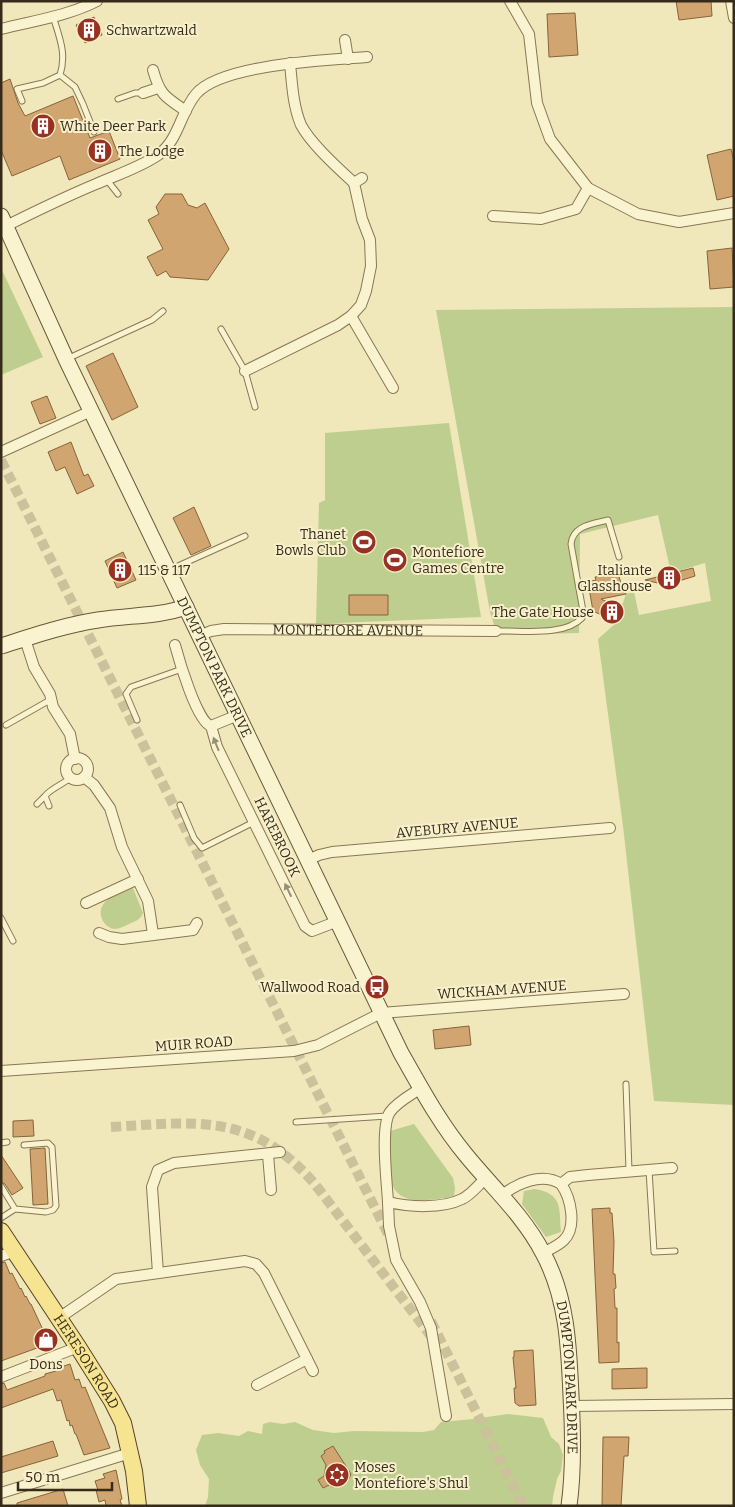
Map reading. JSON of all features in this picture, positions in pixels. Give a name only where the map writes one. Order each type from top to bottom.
[{"type":"main road","name":"HERESON ROAD","points":[[1,1231],[8,1253],[59,1318],[123,1423],[134,1471],[138,1506]]},
{"type":"street","points":[[1,29],[53,16],[96,1]]},
{"type":"street","points":[[510,1],[529,34],[537,103],[550,139],[588,188],[638,214],[679,222],[734,212]]},
{"type":"street","points":[[731,1],[734,18]]},
{"type":"street","points":[[345,40],[348,59]]},
{"type":"street","points":[[4,221],[107,180],[159,154],[171,142],[195,95],[206,85],[228,76],[255,69],[290,63],[367,57]]},
{"type":"street","points":[[245,371],[338,326],[351,316],[361,305],[371,266],[370,240],[362,219],[358,180],[324,154],[302,125],[293,95],[290,63]]},
{"type":"street","points":[[153,70],[158,88],[167,98],[186,110]]},
{"type":"street","points":[[144,93],[158,88]]},
{"type":"street","points":[[493,216],[541,219],[576,209],[588,188]]},
{"type":"street","name":"DUMPTON PARK DRIVE","points":[[4,221],[66,359],[199,636],[382,1013],[421,1088],[450,1134],[529,1230],[543,1252],[558,1289],[567,1330],[572,1406],[572,1488],[569,1506]]},
{"type":"street","points":[[351,316],[393,388]]},
{"type":"street","points":[[1,452],[91,411]]},
{"type":"street","points":[[1,646],[87,622],[159,614],[186,607]]},
{"type":"street","name":"MONTEFIORE AVENUE","points":[[199,636],[211,631],[224,629],[496,631]]},
{"type":"street","points":[[25,639],[34,667],[50,694],[50,700],[70,734],[75,758]]},
{"type":"street","name":"HAREBROOK","points":[[176,646],[190,691],[205,723],[211,726],[217,747],[305,926],[312,931],[338,921]]},
{"type":"street","points":[[211,726],[238,716]]},
{"type":"street","points":[[75,758],[82,760],[86,764],[87,771],[84,777],[78,780],[70,778],[66,772],[69,762],[75,758]]},
{"type":"street","points":[[84,777],[94,785],[110,808],[116,822],[122,848],[148,901],[153,934]]},
{"type":"street","name":"AVEBURY AVENUE","points":[[308,860],[332,852],[610,828]]},
{"type":"street","points":[[86,903],[138,879]]},
{"type":"street","points":[[100,932],[109,937],[122,939],[193,930],[197,924]]},
{"type":"street","name":"WICKHAM AVENUE","points":[[382,1013],[624,994]]},
{"type":"street","name":"MUIR ROAD","points":[[1,1071],[294,1051],[318,1045],[382,1013]]},
{"type":"street","points":[[421,1088],[397,1105],[388,1116],[385,1134],[389,1226],[396,1260],[420,1302],[431,1328],[446,1416]]},
{"type":"street","points":[[158,1273],[152,1187],[158,1170],[174,1162],[268,1155],[280,1152]]},
{"type":"street","points":[[268,1155],[271,1190]]},
{"type":"street","points":[[562,1184],[570,1177],[672,1168]]},
{"type":"street","points":[[388,1202],[406,1206],[448,1204],[463,1198],[486,1178]]},
{"type":"street","points":[[501,1196],[525,1181],[551,1180],[562,1184],[569,1198],[570,1220],[568,1234],[564,1240],[543,1252]]},
{"type":"street","points":[[59,1318],[116,1279],[245,1261],[256,1264],[264,1273],[312,1371]]},
{"type":"street","points":[[1,1377],[78,1347]]},
{"type":"street","points":[[257,1385],[307,1359]]},
{"type":"street","points":[[572,1406],[734,1404]]},
{"type":"street","points":[[1,1492],[130,1453]]},
{"type":"lane","points":[[22,101],[17,89],[60,75],[64,54],[53,16]]},
{"type":"lane","points":[[60,75],[75,87],[94,132]]},
{"type":"lane","points":[[118,98],[135,92],[144,93]]},
{"type":"lane","points":[[107,180],[118,194]]},
{"type":"lane","points":[[66,359],[152,320],[163,311]]},
{"type":"lane","points":[[221,328],[245,371],[255,407]]},
{"type":"lane","points":[[496,631],[558,630],[570,627],[582,618],[583,611],[571,544],[574,533],[578,529],[608,520],[619,557]]},
{"type":"lane","points":[[168,571],[245,536]]},
{"type":"lane","points":[[137,720],[126,694],[131,687],[182,669]]},
{"type":"lane","points":[[6,725],[50,700]]},
{"type":"lane","points":[[37,804],[48,792],[70,778]]},
{"type":"lane","points":[[45,796],[48,806]]},
{"type":"lane","points":[[180,805],[194,838],[202,848],[254,822]]},
{"type":"lane","points":[[1,918],[13,941]]},
{"type":"lane","points":[[626,1084],[629,1172]]},
{"type":"lane","points":[[296,1122],[388,1116]]},
{"type":"lane","points":[[1,1218],[15,1209],[46,1212],[53,1210],[56,1206],[51,1144],[24,1145]]},
{"type":"lane","points":[[648,1170],[654,1252],[675,1251]]},
{"type":"lane","points":[[1,1186],[15,1209]]},
{"type":"green space","points":[[1,268],[43,357],[1,375]]},
{"type":"green space","points":[[734,307],[734,1105],[654,1101],[623,826],[598,639],[616,623],[626,594],[634,592],[639,615],[711,601],[705,563],[671,573],[658,515],[580,534],[579,633],[497,635],[490,612],[436,310]]},
{"type":"green space","name":"Montefiore Games Centre","points":[[449,423],[481,617],[316,624],[319,503],[325,500],[325,433]]},
{"type":"green space","points":[[133,888],[143,913],[142,915],[136,921],[120,928],[110,928],[102,918],[102,906],[111,897]]},
{"type":"green space","points":[[414,1124],[453,1178],[454,1196],[412,1200],[401,1196],[394,1189],[390,1179],[389,1168],[390,1131]]},
{"type":"green space","points":[[535,1189],[551,1194],[555,1198],[558,1203],[561,1232],[546,1237],[522,1204],[524,1191]]},
{"type":"green space","points":[[508,1414],[543,1418],[551,1437],[559,1444],[563,1455],[552,1506],[205,1506],[208,1497],[209,1479],[200,1465],[196,1450],[202,1435],[218,1433],[239,1436],[248,1431],[262,1434],[263,1424],[270,1422],[283,1424],[295,1422],[313,1430],[334,1433],[354,1431],[423,1432],[434,1430],[441,1422]],"holes":[[[341,1463],[346,1465],[351,1474],[323,1488],[318,1480]]]},
{"type":"building","points":[[676,1],[711,1],[712,16],[679,20]]},
{"type":"building","points":[[575,13],[578,55],[549,57],[547,14]]},
{"type":"building","name":"Schwartzwald","points":[[94,17],[102,35],[85,43],[76,25]]},
{"type":"building","name":"White Deer Park","points":[[10,79],[18,103],[25,116],[73,96],[90,138],[109,131],[120,159],[69,180],[60,156],[12,176],[1,150],[1,83]]},
{"type":"building","points":[[731,149],[734,161],[734,196],[717,200],[707,155]]},
{"type":"building","points":[[165,194],[182,194],[188,205],[197,208],[205,203],[229,249],[208,280],[170,277],[166,271],[157,276],[147,257],[163,249],[148,220],[159,214],[156,207]]},
{"type":"building","points":[[732,248],[734,287],[710,289],[707,251]]},
{"type":"building","points":[[113,353],[138,407],[112,420],[86,366]]},
{"type":"building","points":[[47,396],[56,418],[40,424],[31,402]]},
{"type":"building","points":[[71,442],[84,476],[88,474],[94,486],[77,494],[65,467],[56,471],[48,452]]},
{"type":"building","points":[[194,507],[211,546],[191,555],[173,518]]},
{"type":"building","name":"115 & 117","points":[[123,552],[136,580],[117,588],[105,561]]},
{"type":"building","points":[[693,568],[695,576],[666,585],[645,580]]},
{"type":"building","points":[[618,572],[621,584],[624,584],[626,594],[601,599],[620,608],[614,621],[593,611],[588,582],[596,580],[595,577]]},
{"type":"building","points":[[349,595],[388,595],[388,615],[349,615]]},
{"type":"building","points":[[469,1026],[471,1045],[435,1049],[433,1030]]},
{"type":"building","points":[[33,1120],[34,1136],[13,1137],[13,1121]]},
{"type":"building","points":[[45,1148],[48,1204],[33,1205],[30,1149]]},
{"type":"building","points":[[1,1155],[23,1188],[12,1195],[5,1184],[1,1182]]},
{"type":"building","points":[[610,1208],[614,1242],[613,1274],[615,1274],[616,1288],[614,1289],[615,1308],[617,1308],[619,1362],[599,1363],[592,1209]]},
{"type":"building","points":[[5,1262],[10,1274],[12,1273],[20,1289],[31,1304],[44,1332],[47,1331],[51,1343],[1,1361],[1,1263]]},
{"type":"building","points":[[533,1350],[536,1405],[519,1406],[515,1403],[514,1351]]},
{"type":"building","points":[[70,1364],[75,1380],[79,1379],[82,1388],[85,1387],[110,1448],[84,1455],[72,1425],[70,1426],[69,1420],[67,1421],[61,1400],[57,1401],[53,1389],[1,1408],[1,1384],[4,1383],[7,1390],[45,1376],[45,1374],[56,1371],[55,1369]]},
{"type":"building","points":[[647,1368],[647,1388],[612,1389],[612,1369]]},
{"type":"building","points":[[603,1437],[629,1437],[628,1456],[624,1456],[621,1506],[602,1506]]},
{"type":"building","points":[[53,1441],[58,1456],[1,1473],[1,1457]]},
{"type":"building","name":"Moses Montefiore's Shul","points":[[333,1446],[351,1474],[349,1479],[333,1487],[329,1485],[323,1488],[318,1480],[324,1476],[326,1465],[321,1456],[325,1453],[324,1451]]},
{"type":"building","points":[[116,1470],[122,1506],[106,1506],[105,1500],[99,1502],[95,1481],[105,1478],[103,1474]]},
{"type":"building","points":[[63,1489],[68,1506],[17,1506],[17,1503]]},
{"type":"tunnel","points":[[1,460],[390,1238]]},
{"type":"tunnel","points":[[111,1127],[170,1124],[221,1126],[245,1133],[268,1144],[291,1160],[314,1183],[434,1340]]},
{"type":"tunnel","points":[[431,1321],[523,1506]]},
{"type":"place","name":"Schwartzwald","points":[[89,30]]},
{"type":"place","name":"White Deer Park","points":[[43,126]]},
{"type":"place","name":"The Lodge","points":[[100,151]]},
{"type":"place","name":"Thanet Bowls Club","points":[[364,542]]},
{"type":"place","name":"Montefiore Games Centre","points":[[395,560]]},
{"type":"place","name":"115 & 117","points":[[120,570]]},
{"type":"place","name":"Italiante Glasshouse","points":[[669,578]]},
{"type":"place","name":"The Gate House","points":[[612,612]]},
{"type":"place","name":"Wallwood Road","points":[[377,987]]},
{"type":"place","name":"Dons","points":[[46,1340]]},
{"type":"place","name":"Moses Montefiore's Shul","points":[[337,1475]]}]
